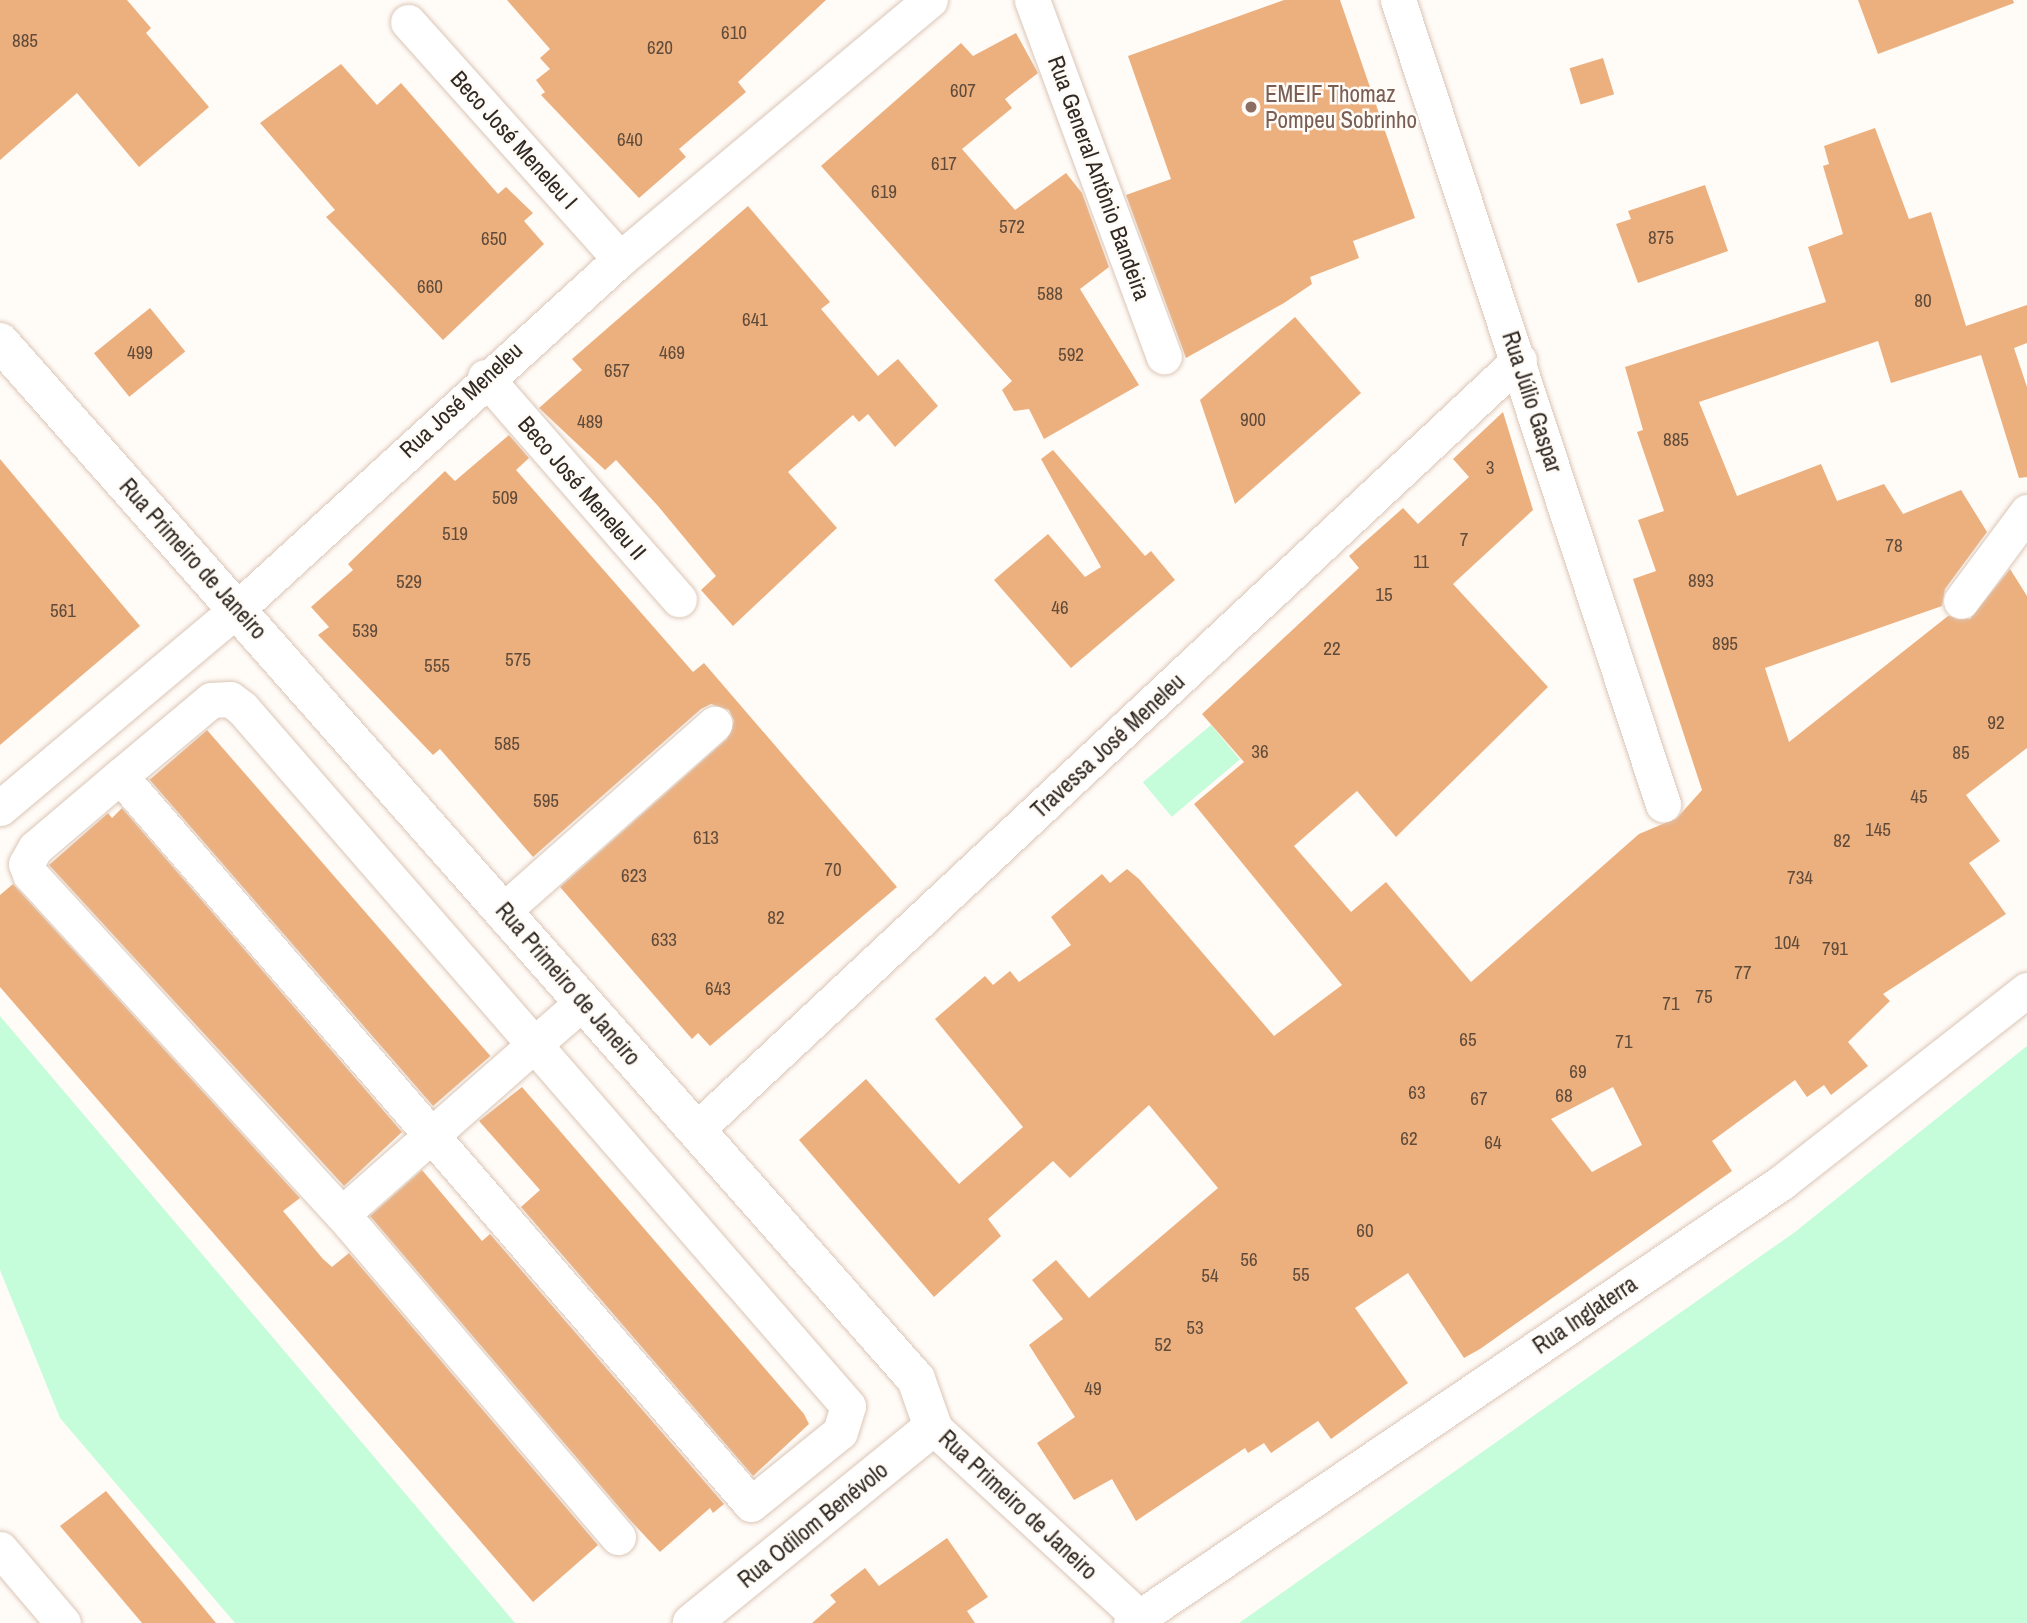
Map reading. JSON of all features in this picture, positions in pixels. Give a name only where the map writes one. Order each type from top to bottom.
[{"type":"street","name":"Rua José Meneleu","points":[[0,808],[237,609],[485,377],[620,259],[930,0]]},
{"type":"street","name":"Rua General Antônio Bandeira","points":[[1032,0],[1164,356]]},
{"type":"street","name":"Rua Júlio Gaspar","points":[[1398,0],[1519,360],[1663,804]]},
{"type":"street","name":"Beco José Meneleu I","points":[[408,22],[620,259]]},
{"type":"street","name":"Rua Primeiro de Janeiro","points":[[0,341],[906,1365],[933,1427],[1135,1620]]},
{"type":"street","name":"Travessa José Meneleu","points":[[696,1130],[1519,360]]},
{"type":"street","name":"Beco José Meneleu II","points":[[485,377],[679,599]]},
{"type":"street","points":[[1961,601],[2027,512]]},
{"type":"street","points":[[120,776],[435,1132],[751,1504],[841,1432],[848,1406],[230,699],[211,700],[120,776],[35,848],[26,864],[30,874],[342,1214],[618,1537]]},
{"type":"street","points":[[504,910],[713,723]]},
{"type":"street","name":"Rua Inglaterra","points":[[1135,1620],[1782,1182],[2027,990]]},
{"type":"street","points":[[342,1214],[584,1001]]},
{"type":"street","name":"Rua Odilom Benévolo","points":[[692,1623],[933,1427]]},
{"type":"street","points":[[0,1549],[63,1623]]},
{"type":"green space","points":[[1211,725],[1240,759],[1172,817],[1143,782]]},
{"type":"green space","points":[[0,1016],[515,1623],[235,1623],[60,1418],[0,1270]]},
{"type":"green space","points":[[2027,1046],[2027,1623],[1239,1623],[1795,1232]]},
{"type":"building","points":[[0,0],[127,0],[151,28],[146,33],[209,107],[139,167],[77,93],[0,160]]},
{"type":"building","points":[[507,0],[826,0],[738,82],[746,92],[679,149],[686,157],[639,198],[541,95],[545,92],[536,80],[550,69],[540,58],[550,49]]},
{"type":"building","name":"EMEIF Thomaz Pompeu Sobrinho","points":[[1284,0],[1340,0],[1415,218],[1353,241],[1359,258],[1310,277],[1312,284],[1284,303],[1186,358],[1126,195],[1171,179],[1128,56]]},
{"type":"building","points":[[1858,0],[2013,0],[2014,3],[1878,54]]},
{"type":"building","points":[[1016,33],[1038,73],[1005,99],[1012,108],[962,149],[1015,210],[1066,173],[1082,193],[1109,267],[1080,289],[1139,385],[1044,439],[1029,409],[1014,411],[1002,390],[1012,381],[821,166],[961,43],[973,56]]},
{"type":"building","points":[[1603,58],[1614,94],[1581,105],[1570,68]]},
{"type":"building","points":[[341,64],[377,105],[401,83],[498,194],[506,187],[533,213],[524,221],[544,244],[443,340],[326,217],[335,210],[260,123]]},
{"type":"building","points":[[1875,128],[1909,219],[1931,212],[1966,326],[2027,305],[2027,343],[2014,348],[2027,387],[2027,477],[2019,478],[1981,355],[1891,383],[1878,341],[1699,402],[1737,496],[1821,464],[1837,501],[1884,484],[1903,514],[1961,490],[1987,532],[1945,589],[1942,606],[1765,668],[1789,742],[1948,616],[1970,619],[2010,569],[2027,596],[2027,748],[1966,795],[2000,841],[1969,863],[2006,914],[1883,994],[1890,1001],[1848,1042],[1868,1066],[1831,1095],[1824,1085],[1807,1097],[1795,1080],[1712,1141],[1732,1171],[1480,1349],[1464,1358],[1408,1273],[1355,1308],[1408,1383],[1331,1439],[1318,1421],[1271,1453],[1264,1443],[1248,1453],[1245,1448],[1136,1521],[1112,1479],[1074,1500],[1037,1443],[1075,1417],[1029,1345],[1063,1319],[1032,1280],[1056,1260],[1089,1298],[1218,1188],[1149,1105],[1070,1178],[1053,1161],[988,1219],[1001,1236],[934,1297],[799,1140],[866,1079],[959,1184],[1023,1127],[935,1019],[985,976],[993,985],[1010,971],[1019,982],[1071,945],[1051,917],[1102,874],[1110,883],[1127,869],[1139,879],[1274,1036],[1342,985],[1194,804],[1244,762],[1202,714],[1359,568],[1349,556],[1403,508],[1418,524],[1469,477],[1453,459],[1503,412],[1533,510],[1453,584],[1548,687],[1396,837],[1357,791],[1294,846],[1351,912],[1386,882],[1471,982],[1639,834],[1677,818],[1702,790],[1633,579],[1656,571],[1638,520],[1664,511],[1637,432],[1643,430],[1625,367],[1826,302],[1808,247],[1843,234],[1823,166],[1829,164],[1824,146]],"holes":[[[1613,1087],[1642,1145],[1592,1172],[1551,1119]]]},
{"type":"building","points":[[1705,185],[1728,251],[1638,283],[1616,224],[1631,219],[1628,211]]},
{"type":"building","points":[[748,206],[830,302],[821,309],[878,376],[898,359],[938,406],[895,447],[868,414],[859,422],[853,415],[788,472],[837,528],[733,626],[701,590],[716,576],[658,506],[616,460],[605,470],[539,408],[582,370],[572,359]]},
{"type":"building","points":[[150,308],[185,352],[129,397],[94,353]]},
{"type":"building","points":[[1295,317],[1361,393],[1235,504],[1200,400]]},
{"type":"building","points":[[509,435],[529,458],[516,470],[693,672],[704,663],[897,887],[710,1046],[698,1033],[692,1039],[560,887],[727,739],[734,721],[729,710],[711,704],[701,709],[533,857],[440,749],[433,755],[318,635],[329,627],[311,607],[353,570],[348,564],[445,471],[455,481]]},
{"type":"building","points":[[1053,450],[1145,556],[1151,551],[1175,580],[1071,668],[994,580],[1048,534],[1085,577],[1101,567],[1041,459]]},
{"type":"building","points":[[0,459],[140,626],[0,745]]},
{"type":"building","points":[[207,730],[490,1056],[433,1106],[150,780]]},
{"type":"building","points":[[122,808],[402,1132],[344,1186],[49,865],[108,813],[112,818]]},
{"type":"building","points":[[13,884],[300,1198],[283,1211],[323,1259],[332,1267],[349,1253],[598,1545],[533,1602],[0,987],[0,895]]},
{"type":"building","points":[[522,1087],[804,1414],[809,1424],[753,1476],[521,1207],[540,1190],[479,1121]]},
{"type":"building","points":[[422,1170],[482,1241],[490,1234],[724,1504],[713,1513],[710,1508],[660,1552],[629,1519],[370,1216]]},
{"type":"building","points":[[106,1491],[216,1623],[142,1623],[60,1526]]},
{"type":"building","points":[[947,1538],[988,1597],[967,1611],[975,1623],[812,1623],[836,1602],[830,1595],[865,1568],[879,1586]]},
{"type":"place","name":"EMEIF Thomaz Pompeu Sobrinho","points":[[1251,107]]}]
